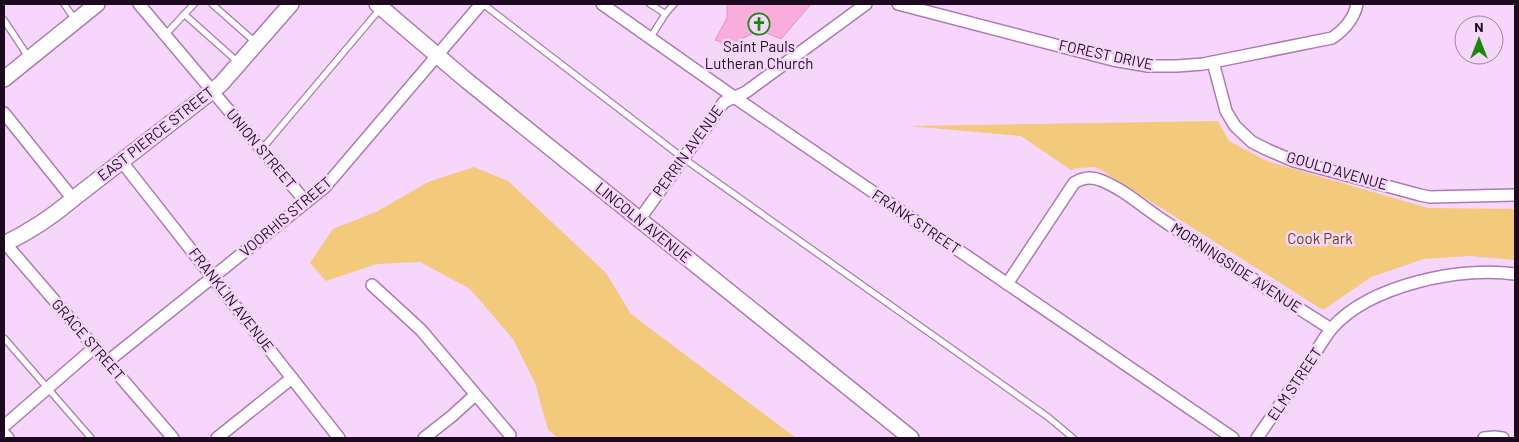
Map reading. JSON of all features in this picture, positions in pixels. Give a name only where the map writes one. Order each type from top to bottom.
[{"type":"street","points":[[4,78],[97,4]]},
{"type":"street","name":"UNION STREET","points":[[139,4],[306,202]]},
{"type":"street","name":"EAST PIERCE STREET","points":[[4,243],[24,234],[56,214],[73,198],[221,84],[291,4]]},
{"type":"street","name":"VOORHIS STREET","points":[[107,362],[214,278],[331,181],[482,4]]},
{"type":"street","name":"FRANK STREET","points":[[602,4],[734,97],[1233,438]]},
{"type":"street","name":"PERRIN AVENUE","points":[[639,220],[724,102],[746,92],[866,4]]},
{"type":"street","name":"FOREST DRIVE","points":[[898,4],[1113,60],[1148,66],[1177,66],[1214,62],[1332,38],[1349,23],[1357,4]]},
{"type":"street","name":"LINCOLN AVENUE","points":[[381,5],[437,56],[911,438]]},
{"type":"street","name":"GOULD AVENUE","points":[[1214,62],[1226,111],[1230,119],[1246,137],[1268,150],[1301,162],[1430,197],[1515,195]]},
{"type":"street","points":[[4,112],[73,198]]},
{"type":"street","name":"FRANKLIN AVENUE","points":[[122,162],[339,438]]},
{"type":"street","name":"MORNINGSIDE AVENUE","points":[[1007,284],[1074,183],[1092,177],[1118,189],[1331,329]]},
{"type":"street","name":"GRACE STREET","points":[[4,243],[173,438]]},
{"type":"street","points":[[1331,329],[1356,309],[1375,298],[1420,281],[1462,273],[1515,274]]},
{"type":"street","points":[[372,285],[421,330],[510,435]]},
{"type":"street","name":"ELM STREET","points":[[1257,438],[1331,329]]},
{"type":"street","points":[[4,426],[95,347]]},
{"type":"street","points":[[217,438],[292,378]]},
{"type":"street","points":[[424,438],[452,416],[475,394]]},
{"type":"street","points":[[4,434],[8,438]]},
{"type":"street","points":[[1484,438],[1503,438]]},
{"type":"lane","points":[[64,4],[76,20]]},
{"type":"lane","points":[[166,35],[194,4]]},
{"type":"lane","points":[[212,4],[257,44]]},
{"type":"lane","points":[[482,4],[683,158],[1048,417],[1072,438]]},
{"type":"lane","points":[[650,4],[666,13]]},
{"type":"lane","points":[[650,38],[674,4]]},
{"type":"lane","points":[[261,149],[381,5]]},
{"type":"lane","points":[[184,14],[240,64]]},
{"type":"lane","points":[[4,20],[29,58]]},
{"type":"lane","points":[[4,338],[90,438]]},
{"type":"green space","name":"Cook Park","points":[[1218,121],[1229,141],[1267,161],[1428,208],[1515,209],[1515,260],[1470,256],[1424,259],[1371,277],[1323,310],[1096,167],[1071,170],[1021,136],[909,126]]},
{"type":"green space","points":[[474,167],[508,181],[606,273],[631,314],[796,438],[558,438],[548,430],[535,383],[513,339],[470,289],[420,262],[377,264],[326,281],[310,263],[333,229],[378,211],[428,182]]},
{"type":"building","name":"Saint Pauls Lutheran Church","points":[[727,4],[811,4],[781,39],[759,30],[730,45],[715,40],[727,18]]},
{"type":"place","name":"Saint Pauls Lutheran Church","points":[[759,24]]}]
